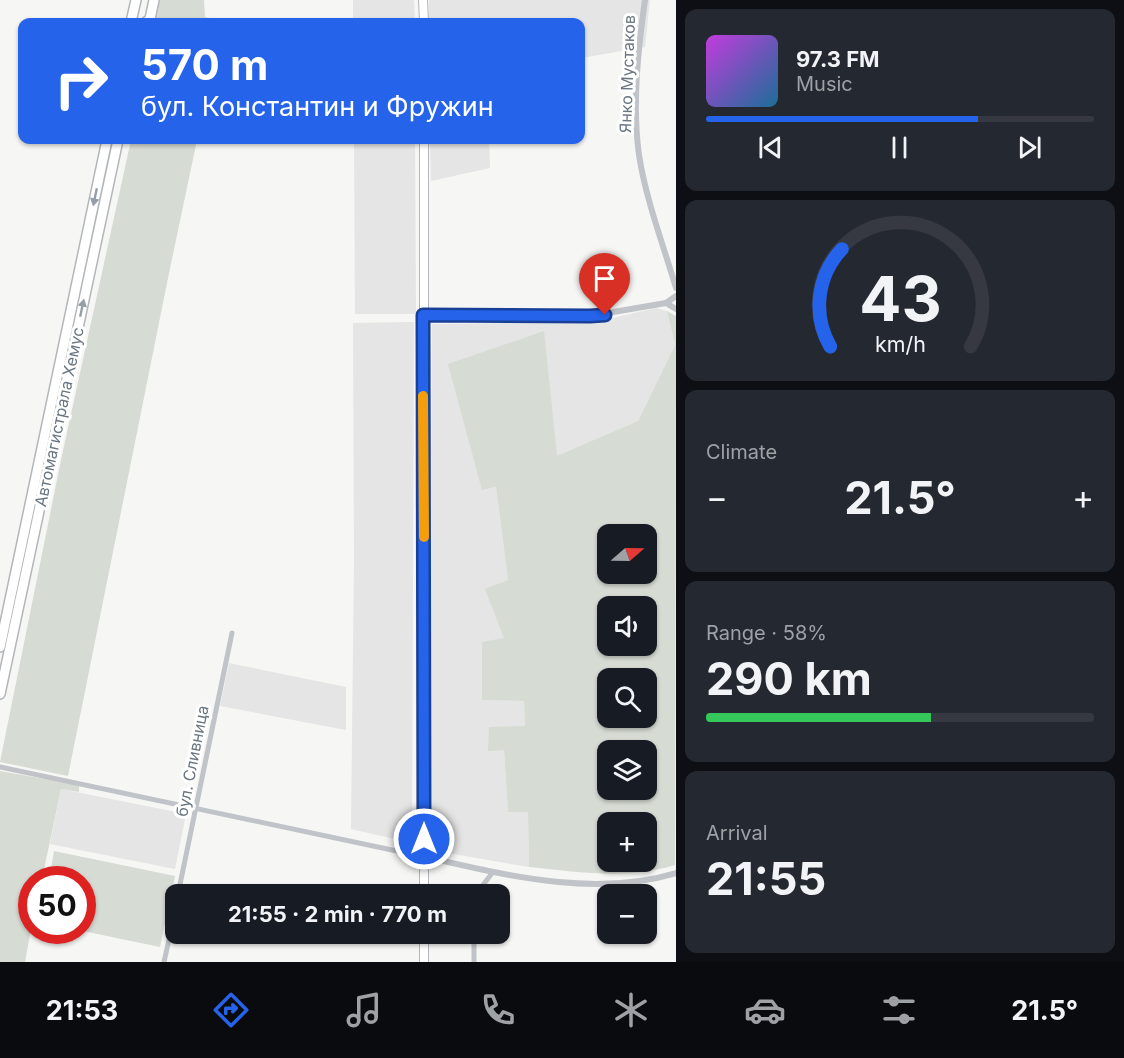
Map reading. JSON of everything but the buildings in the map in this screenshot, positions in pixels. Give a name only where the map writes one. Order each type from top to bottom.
[{"type":"highway","points":[[132,18],[136,0]]},
{"type":"highway","points":[[146,18],[148,0]]},
{"type":"highway","points":[[150,18],[154,0]]},
{"type":"highway","name":"Автомагистрала Хемус","points":[[0,647],[106,144]]},
{"type":"highway","name":"Автомагистрала Хемус","points":[[0,694],[117,144]]},
{"type":"main road","points":[[423,0],[424,18]]},
{"type":"main road","points":[[424,144],[424,884]]},
{"type":"main road","points":[[424,944],[424,962]]},
{"type":"street","name":"Янко Мустаков","points":[[645,0],[637,104],[639,155],[675,288]]},
{"type":"street","points":[[423,315],[590,316],[666,303],[675,296]]},
{"type":"street","points":[[666,303],[675,309]]},
{"type":"street","name":"бул. Сливница","points":[[180,884],[232,633]]},
{"type":"street","points":[[0,767],[493,872],[586,885],[636,883],[675,873]]},
{"type":"street","points":[[484,884],[493,872]]},
{"type":"street","points":[[164,962],[168,944]]},
{"type":"street","points":[[474,944],[474,962]]},
{"type":"shaded area","points":[[159,0],[204,0],[205,17],[209,18],[155,18]]},
{"type":"shaded area","points":[[353,0],[414,0],[415,18],[353,18]]},
{"type":"shaded area","points":[[429,0],[650,0],[645,47],[585,57],[585,18],[429,18]]},
{"type":"shaded area","points":[[130,144],[196,144],[68,776],[0,762],[61,460]]},
{"type":"shaded area","points":[[354,144],[415,144],[416,314],[355,314]]},
{"type":"shaded area","points":[[430,144],[489,144],[490,168],[431,181]]},
{"type":"shaded area","points":[[656,308],[667,311],[675,345],[638,421],[483,490],[496,487],[508,580],[504,638],[482,700],[524,701],[525,726],[488,750],[504,750],[508,812],[528,812],[529,867],[430,850],[432,324],[595,322]]},
{"type":"shaded area","points":[[667,311],[676,316],[675,865],[657,870],[657,812],[597,812],[597,872],[639,872],[584,873],[529,867],[528,812],[508,812],[504,750],[488,751],[489,727],[525,726],[524,701],[482,700],[482,642],[504,638],[485,589],[508,580],[496,487],[482,490],[448,364],[544,331],[557,456],[638,421],[675,345]]},
{"type":"shaded area","points":[[414,322],[412,843],[351,829],[354,559],[353,323]]},
{"type":"shaded area","points":[[229,663],[346,687],[346,730],[220,706]]},
{"type":"shaded area","points":[[0,771],[79,785],[79,792],[61,789],[45,866],[18,866],[18,944],[28,944],[25,962],[0,962]]},
{"type":"shaded area","points":[[61,789],[186,814],[175,869],[50,844]]},
{"type":"shaded area","points":[[54,851],[175,876],[173,884],[165,884],[165,923],[160,947],[96,934],[96,866],[51,866]]},
{"type":"slow traffic","points":[[423,396],[424,537]]},
{"type":"route","points":[[424,839],[423,315],[605,315]]}]
